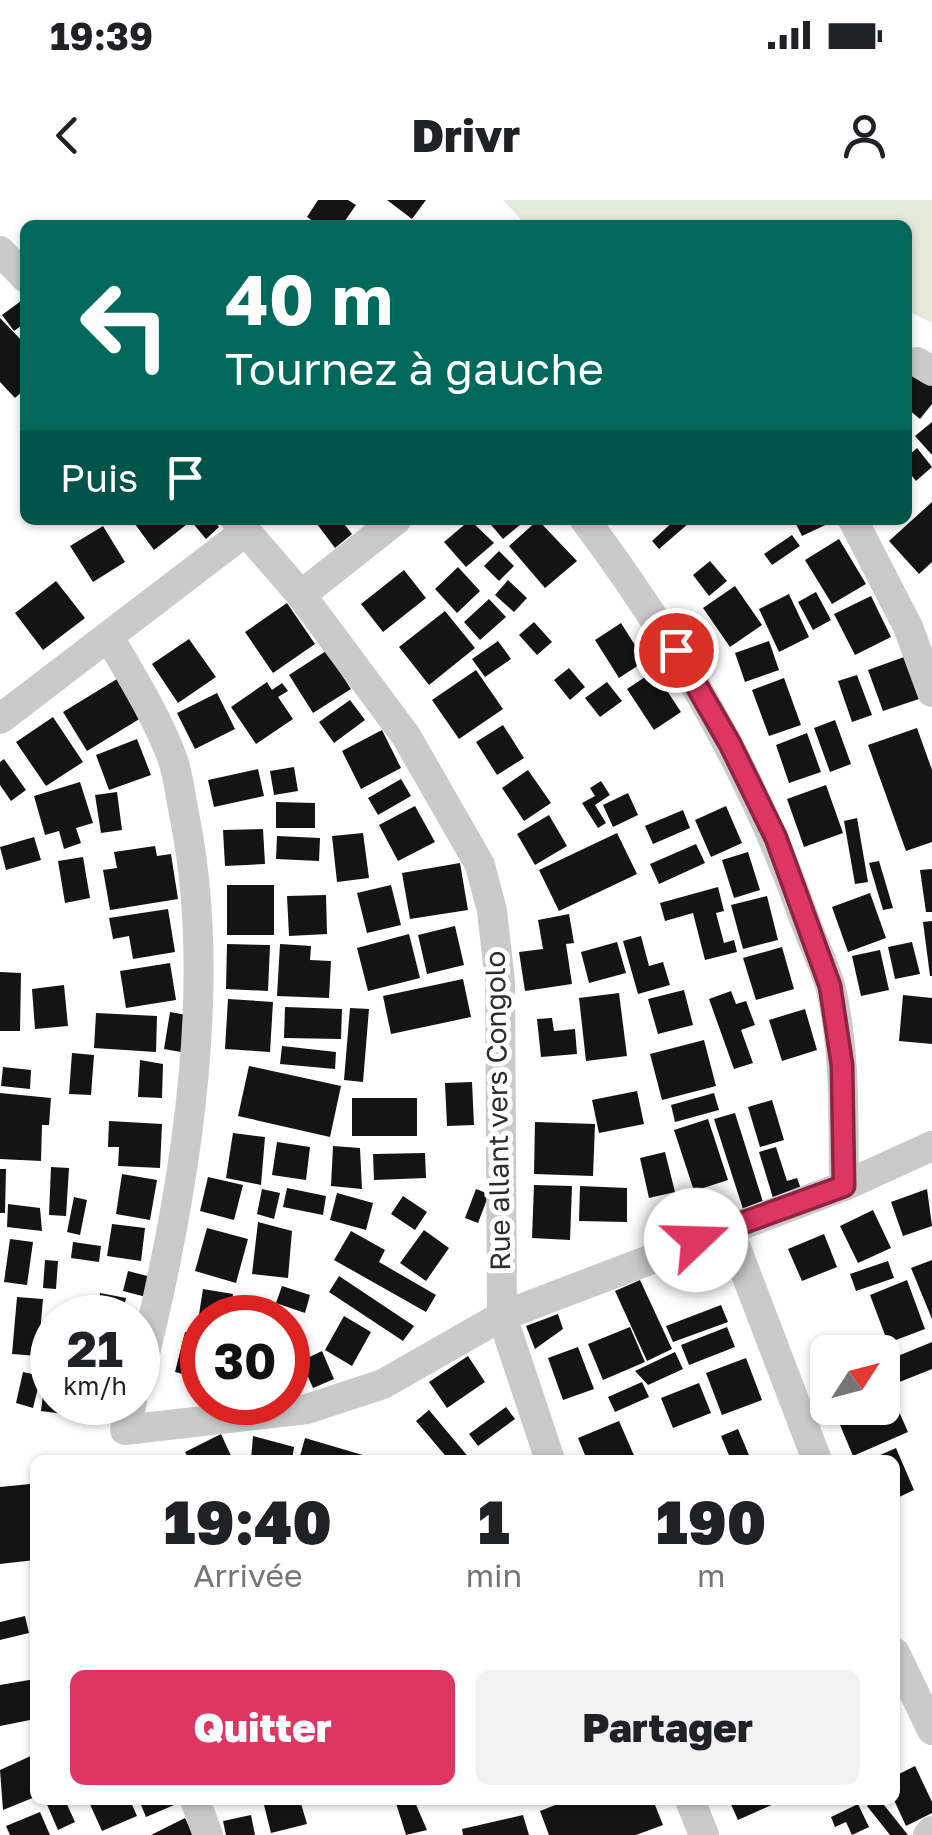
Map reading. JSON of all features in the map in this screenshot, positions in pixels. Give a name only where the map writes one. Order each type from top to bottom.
[{"type":"street","points":[[0,251],[20,273]]},
{"type":"street","points":[[301,595],[390,525]]},
{"type":"street","points":[[589,525],[646,602],[690,674],[776,838],[830,986],[842,1065],[844,1186]]},
{"type":"street","points":[[855,525],[908,627],[932,692]]},
{"type":"street","points":[[0,719],[110,639],[241,526]]},
{"type":"street","name":"Rue allant vers Congolo","points":[[241,526],[301,595],[406,736],[480,865],[492,911],[500,982],[502,1316],[548,1455]]},
{"type":"street","points":[[110,639],[146,700],[174,762],[194,861],[200,950],[197,1060],[158,1295]]},
{"type":"street","points":[[127,1431],[307,1409],[383,1384],[502,1316],[844,1186],[932,1146]]},
{"type":"street","points":[[728,1227],[815,1455]]},
{"type":"street","points":[[900,1663],[932,1730]]},
{"type":"street","points":[[197,1805],[208,1835]]},
{"type":"street","points":[[692,1805],[704,1835]]},
{"type":"shaded area","points":[[503,200],[932,200],[932,323],[912,313],[912,220],[521,220]]},
{"type":"building","points":[[318,200],[348,200],[356,205],[346,220],[307,217]]},
{"type":"building","points":[[387,200],[426,200],[412,219]]},
{"type":"building","points":[[20,302],[20,327],[14,331],[2,315]]},
{"type":"building","points":[[0,318],[20,339],[20,394],[15,398],[0,382]]},
{"type":"building","points":[[912,364],[932,381],[932,404],[920,419],[912,412]]},
{"type":"building","points":[[932,422],[932,455],[915,436]]},
{"type":"building","points":[[917,448],[932,467],[916,481],[912,476],[912,452]]},
{"type":"building","points":[[932,502],[932,562],[919,574],[889,541],[907,525],[912,525],[912,520]]},
{"type":"building","points":[[136,525],[186,525],[154,550]]},
{"type":"building","points":[[194,525],[219,527],[206,539]]},
{"type":"building","points":[[318,525],[345,525],[352,534],[335,548]]},
{"type":"building","points":[[464,525],[475,525],[494,543],[466,567],[444,542]]},
{"type":"building","points":[[491,525],[520,525],[503,539]]},
{"type":"building","points":[[532,525],[543,525],[577,561],[545,588],[509,546]]},
{"type":"building","points":[[670,525],[687,525],[659,549],[652,541]]},
{"type":"building","points":[[796,525],[825,525],[802,536]]},
{"type":"building","points":[[103,526],[125,562],[93,582],[70,546]]},
{"type":"building","points":[[792,535],[800,546],[772,565],[764,554]]},
{"type":"building","points":[[839,539],[866,584],[832,604],[805,560]]},
{"type":"building","points":[[499,551],[514,566],[499,581],[484,566]]},
{"type":"building","points":[[710,561],[727,581],[709,596],[693,575]]},
{"type":"building","points":[[458,567],[480,591],[457,613],[435,589]]},
{"type":"building","points":[[404,570],[426,598],[383,632],[361,604]]},
{"type":"building","points":[[508,580],[527,598],[514,612],[495,595]]},
{"type":"building","points":[[56,581],[85,618],[43,650],[15,613]]},
{"type":"building","points":[[735,586],[762,625],[730,647],[703,608]]},
{"type":"building","points":[[816,592],[831,620],[813,630],[798,602]]},
{"type":"building","points":[[789,594],[809,637],[779,652],[759,609]]},
{"type":"building","points":[[871,596],[891,637],[855,655],[834,614]]},
{"type":"building","points":[[489,599],[506,617],[480,640],[464,622]]},
{"type":"building","points":[[287,603],[315,644],[273,673],[245,632]]},
{"type":"building","points":[[445,611],[475,648],[429,685],[399,647]]},
{"type":"building","points":[[534,622],[552,642],[537,655],[519,635]]},
{"type":"building","points":[[621,623],[645,661],[619,678],[595,640]]},
{"type":"building","points":[[189,639],[216,677],[178,703],[152,664]]},
{"type":"building","points":[[498,641],[511,659],[485,677],[472,659]]},
{"type":"building","points":[[769,641],[779,670],[745,682],[735,653]]},
{"type":"building","points":[[326,651],[351,689],[313,713],[289,675]]},
{"type":"building","points":[[904,657],[919,699],[883,711],[868,670]]},
{"type":"building","points":[[569,668],[585,687],[570,700],[554,680]]},
{"type":"building","points":[[476,670],[503,709],[459,739],[432,700]]},
{"type":"building","points":[[654,671],[681,712],[654,730],[627,689]]},
{"type":"building","points":[[857,675],[872,715],[852,722],[838,681]]},
{"type":"building","points":[[784,678],[801,725],[769,736],[752,690]]},
{"type":"building","points":[[117,679],[141,718],[87,751],[63,712]]},
{"type":"building","points":[[267,682],[272,690],[282,683],[288,691],[278,697],[293,719],[256,744],[231,707]]},
{"type":"building","points":[[607,682],[622,701],[600,717],[585,698]]},
{"type":"building","points":[[217,693],[235,729],[195,749],[177,713]]},
{"type":"building","points":[[350,700],[365,720],[334,743],[319,722]]},
{"type":"building","points":[[53,717],[83,762],[46,786],[16,742]]},
{"type":"building","points":[[835,720],[851,764],[830,772],[814,728]]},
{"type":"building","points":[[503,725],[524,758],[497,775],[476,742]]},
{"type":"building","points":[[917,728],[932,770],[932,842],[906,851],[868,745]]},
{"type":"building","points":[[382,730],[401,768],[361,789],[342,751]]},
{"type":"building","points":[[807,733],[821,772],[789,783],[776,745]]},
{"type":"building","points":[[137,739],[151,775],[109,790],[96,755]]},
{"type":"building","points":[[4,759],[26,790],[11,801],[0,785],[0,762]]},
{"type":"building","points":[[294,767],[298,791],[274,795],[270,771]]},
{"type":"building","points":[[258,769],[264,796],[214,807],[208,780]]},
{"type":"building","points":[[528,770],[551,803],[524,821],[502,788]]},
{"type":"building","points":[[401,779],[411,796],[378,815],[368,798]]},
{"type":"building","points":[[601,781],[610,795],[595,805],[606,823],[598,828],[582,803],[595,796],[590,788]]},
{"type":"building","points":[[80,782],[93,823],[76,828],[81,843],[64,849],[59,831],[45,835],[34,796]]},
{"type":"building","points":[[826,785],[843,833],[804,847],[787,799]]},
{"type":"building","points":[[117,792],[122,830],[101,833],[95,795]]},
{"type":"building","points":[[628,793],[638,815],[613,827],[603,805]]},
{"type":"building","points":[[276,802],[315,803],[315,828],[276,828]]},
{"type":"building","points":[[415,806],[435,842],[398,861],[379,825]]},
{"type":"building","points":[[726,806],[742,843],[711,857],[695,820]]},
{"type":"building","points":[[683,810],[690,828],[653,844],[645,826]]},
{"type":"building","points":[[549,815],[567,846],[535,865],[517,834]]},
{"type":"building","points":[[857,818],[868,882],[855,884],[844,821]]},
{"type":"building","points":[[263,829],[265,864],[225,866],[223,830]]},
{"type":"building","points":[[363,833],[369,878],[337,882],[332,836]]},
{"type":"building","points":[[617,833],[637,874],[559,911],[539,870]]},
{"type":"building","points":[[277,836],[320,838],[319,861],[276,859]]},
{"type":"building","points":[[34,837],[41,860],[6,870],[0,847]]},
{"type":"building","points":[[696,844],[705,863],[659,884],[650,864]]},
{"type":"building","points":[[155,846],[157,856],[171,854],[178,899],[110,910],[103,870],[117,868],[114,852]]},
{"type":"building","points":[[748,852],[760,890],[734,898],[722,860]]},
{"type":"building","points":[[83,857],[90,898],[65,903],[58,861]]},
{"type":"building","points":[[879,861],[893,908],[883,910],[869,863]]},
{"type":"building","points":[[460,863],[468,910],[410,919],[402,873]]},
{"type":"building","points":[[932,869],[932,912],[926,912],[920,870]]},
{"type":"building","points":[[227,885],[274,885],[274,935],[227,935]]},
{"type":"building","points":[[391,885],[401,925],[367,933],[357,893]]},
{"type":"building","points":[[718,887],[724,911],[716,913],[724,943],[734,940],[737,952],[705,960],[693,913],[665,921],[660,903]]},
{"type":"building","points":[[870,893],[886,938],[848,952],[832,907]]},
{"type":"building","points":[[326,895],[327,934],[289,936],[287,896]]},
{"type":"building","points":[[767,896],[778,940],[743,949],[731,905]]},
{"type":"building","points":[[168,909],[175,952],[133,959],[129,936],[113,939],[109,918]]},
{"type":"building","points":[[569,914],[574,943],[566,944],[572,984],[525,991],[519,952],[543,949],[538,920]]},
{"type":"building","points":[[932,921],[932,976],[930,976],[923,922]]},
{"type":"building","points":[[455,926],[464,965],[427,974],[418,935]]},
{"type":"building","points":[[409,934],[420,978],[368,991],[357,948]]},
{"type":"building","points":[[641,936],[649,966],[663,962],[670,985],[638,994],[623,941]]},
{"type":"building","points":[[617,942],[626,973],[589,983],[581,952]]},
{"type":"building","points":[[912,942],[920,974],[895,979],[888,947]]},
{"type":"building","points":[[227,944],[270,945],[268,991],[226,989]]},
{"type":"building","points":[[280,944],[311,946],[310,960],[331,961],[329,998],[277,996]]},
{"type":"building","points":[[782,947],[794,989],[756,1000],[743,958]]},
{"type":"building","points":[[880,950],[889,990],[861,996],[852,956]]},
{"type":"building","points":[[170,963],[176,1000],[126,1008],[120,971]]},
{"type":"building","points":[[0,972],[21,973],[20,1031],[0,1031]]},
{"type":"building","points":[[463,979],[471,1017],[391,1034],[383,996]]},
{"type":"building","points":[[64,985],[68,1026],[35,1029],[32,989]]},
{"type":"building","points":[[684,990],[693,1025],[658,1034],[648,999]]},
{"type":"building","points":[[731,991],[736,1004],[746,1001],[755,1025],[741,1030],[753,1063],[734,1069],[709,999]]},
{"type":"building","points":[[619,993],[627,1056],[586,1061],[579,998]]},
{"type":"building","points":[[903,995],[932,998],[932,1044],[899,1041]]},
{"type":"building","points":[[228,999],[273,1002],[270,1052],[225,1049]]},
{"type":"building","points":[[285,1007],[342,1009],[341,1039],[284,1038]]},
{"type":"building","points":[[350,1008],[369,1009],[363,1082],[344,1080]]},
{"type":"building","points":[[805,1009],[817,1050],[782,1061],[769,1020]]},
{"type":"building","points":[[170,1012],[187,1015],[181,1052],[164,1049]]},
{"type":"building","points":[[96,1013],[157,1016],[156,1052],[94,1048]]},
{"type":"building","points":[[552,1018],[554,1031],[575,1029],[577,1054],[541,1057],[537,1019]]},
{"type":"building","points":[[704,1040],[716,1086],[662,1100],[650,1054]]},
{"type":"building","points":[[282,1046],[336,1052],[335,1069],[280,1064]]},
{"type":"building","points":[[72,1053],[94,1055],[91,1095],[69,1094]]},
{"type":"building","points":[[140,1060],[163,1064],[162,1098],[138,1097]]},
{"type":"building","points":[[249,1066],[341,1086],[330,1137],[238,1116]]},
{"type":"building","points":[[3,1067],[31,1070],[30,1089],[1,1086]]},
{"type":"building","points":[[472,1082],[474,1125],[447,1126],[445,1083]]},
{"type":"building","points":[[637,1091],[644,1124],[599,1133],[592,1100]]},
{"type":"building","points":[[0,1093],[51,1098],[49,1125],[42,1125],[41,1161],[0,1159]]},
{"type":"building","points":[[714,1093],[719,1110],[675,1122],[671,1105]]},
{"type":"building","points":[[352,1098],[417,1098],[417,1136],[352,1136]]},
{"type":"building","points":[[772,1100],[784,1140],[760,1147],[748,1107]]},
{"type":"building","points":[[735,1113],[763,1202],[743,1209],[714,1119]]},
{"type":"building","points":[[708,1119],[728,1180],[694,1191],[674,1130]]},
{"type":"building","points":[[109,1121],[162,1124],[160,1168],[118,1166],[119,1147],[108,1147]]},
{"type":"building","points":[[535,1122],[595,1124],[593,1176],[534,1174]]},
{"type":"building","points":[[233,1133],[265,1137],[261,1185],[226,1178]]},
{"type":"building","points":[[277,1142],[310,1147],[306,1180],[272,1175]]},
{"type":"building","points":[[333,1146],[360,1148],[362,1189],[331,1186]]},
{"type":"building","points":[[776,1147],[787,1181],[797,1178],[801,1189],[773,1198],[759,1152]]},
{"type":"building","points":[[665,1152],[675,1192],[649,1198],[640,1158]]},
{"type":"building","points":[[425,1153],[426,1178],[374,1180],[373,1154]]},
{"type":"building","points":[[51,1167],[69,1168],[66,1216],[49,1215]]},
{"type":"building","points":[[0,1169],[6,1169],[5,1213],[0,1213]]},
{"type":"building","points":[[122,1174],[157,1180],[150,1220],[116,1214]]},
{"type":"building","points":[[208,1177],[243,1185],[234,1220],[200,1211]]},
{"type":"building","points":[[534,1185],[572,1186],[570,1240],[532,1238]]},
{"type":"building","points":[[580,1186],[627,1188],[627,1222],[579,1221]]},
{"type":"building","points":[[287,1188],[326,1196],[323,1215],[283,1207]]},
{"type":"building","points":[[262,1189],[280,1193],[274,1219],[257,1214]]},
{"type":"building","points":[[476,1189],[489,1194],[478,1223],[465,1218]]},
{"type":"building","points":[[927,1189],[932,1226],[903,1236],[891,1202]]},
{"type":"building","points":[[337,1193],[373,1203],[366,1230],[330,1220]]},
{"type":"building","points":[[403,1196],[427,1212],[415,1230],[391,1214]]},
{"type":"building","points":[[74,1197],[87,1200],[80,1235],[67,1232]]},
{"type":"building","points":[[8,1204],[40,1208],[42,1231],[7,1227]]},
{"type":"building","points":[[873,1210],[891,1248],[858,1263],[840,1226]]},
{"type":"building","points":[[258,1222],[292,1231],[288,1278],[252,1274]]},
{"type":"building","points":[[112,1224],[145,1228],[141,1261],[107,1256]]},
{"type":"building","points":[[207,1228],[248,1239],[236,1283],[195,1271]]},
{"type":"building","points":[[424,1230],[449,1248],[426,1281],[400,1263]]},
{"type":"building","points":[[351,1231],[385,1250],[379,1262],[436,1295],[426,1312],[334,1260]]},
{"type":"building","points":[[824,1234],[837,1267],[802,1281],[788,1249]]},
{"type":"building","points":[[10,1239],[33,1242],[27,1285],[4,1282]]},
{"type":"building","points":[[73,1242],[101,1246],[99,1262],[71,1258]]},
{"type":"building","points":[[45,1260],[58,1261],[56,1289],[43,1288]]},
{"type":"building","points":[[932,1260],[932,1319],[911,1268]]},
{"type":"building","points":[[888,1261],[894,1278],[856,1291],[850,1274]]},
{"type":"building","points":[[128,1271],[155,1278],[151,1295],[123,1291]]},
{"type":"building","points":[[339,1276],[414,1326],[403,1341],[329,1292]]},
{"type":"building","points":[[640,1280],[672,1349],[647,1361],[615,1291]]},
{"type":"building","points":[[907,1280],[925,1329],[900,1338],[900,1335],[885,1335],[870,1295]]},
{"type":"building","points":[[282,1286],[310,1295],[279,1295]]},
{"type":"building","points":[[203,1289],[233,1294],[233,1295],[202,1295]]},
{"type":"building","points":[[17,1297],[30,1298],[30,1355],[12,1354]]},
{"type":"building","points":[[721,1305],[728,1322],[673,1342],[666,1326]]},
{"type":"building","points":[[558,1314],[563,1329],[535,1349],[526,1326]]},
{"type":"building","points":[[344,1316],[371,1332],[352,1366],[325,1350]]},
{"type":"building","points":[[630,1327],[645,1362],[603,1380],[588,1344]]},
{"type":"building","points":[[727,1327],[735,1347],[689,1365],[681,1345]]},
{"type":"building","points":[[932,1342],[932,1369],[900,1382],[900,1355]]},
{"type":"building","points":[[578,1347],[594,1389],[563,1400],[548,1358]]},
{"type":"building","points":[[322,1351],[334,1379],[313,1388],[310,1357]]},
{"type":"building","points":[[675,1352],[683,1369],[648,1385],[635,1371]]},
{"type":"building","points":[[468,1356],[485,1382],[447,1408],[429,1382]]},
{"type":"building","points":[[746,1358],[762,1400],[722,1415],[706,1373]]},
{"type":"building","points":[[23,1372],[30,1374],[30,1407],[16,1403]]},
{"type":"building","points":[[642,1382],[649,1397],[615,1412],[608,1397]]},
{"type":"building","points":[[699,1383],[711,1413],[673,1428],[661,1398]]},
{"type":"building","points":[[506,1407],[515,1419],[478,1446],[469,1434]]},
{"type":"building","points":[[429,1410],[467,1455],[445,1455],[416,1421]]},
{"type":"building","points":[[900,1414],[908,1432],[853,1455],[840,1425],[900,1425]]},
{"type":"building","points":[[619,1421],[634,1455],[585,1455],[578,1438]]},
{"type":"building","points":[[738,1429],[749,1455],[729,1455],[721,1436]]},
{"type":"building","points":[[221,1434],[231,1455],[186,1455],[185,1452]]},
{"type":"building","points":[[253,1436],[294,1447],[293,1455],[251,1455]]},
{"type":"building","points":[[305,1438],[363,1455],[300,1455]]},
{"type":"building","points":[[896,1448],[899,1455],[880,1455]]},
{"type":"building","points":[[900,1457],[914,1490],[900,1497]]},
{"type":"building","points":[[30,1484],[30,1561],[0,1564],[0,1487]]},
{"type":"building","points":[[25,1616],[29,1633],[0,1640],[0,1622]]},
{"type":"building","points":[[30,1680],[30,1720],[0,1726],[0,1685]]},
{"type":"building","points":[[30,1756],[30,1799],[3,1810],[0,1770]]},
{"type":"building","points":[[915,1766],[932,1802],[932,1813],[906,1826],[896,1805],[900,1805],[900,1774]]},
{"type":"building","points":[[47,1805],[67,1805],[75,1822],[58,1830]]},
{"type":"building","points":[[90,1805],[132,1805],[137,1816],[102,1831]]},
{"type":"building","points":[[141,1805],[174,1805],[146,1817]]},
{"type":"building","points":[[264,1805],[301,1805],[307,1824],[271,1833]]},
{"type":"building","points":[[397,1805],[416,1805],[427,1830],[406,1835]]},
{"type":"building","points":[[555,1805],[655,1805],[663,1825],[636,1835],[549,1835],[540,1811]]},
{"type":"building","points":[[731,1805],[772,1805],[738,1820]]},
{"type":"building","points":[[858,1805],[869,1827],[852,1835],[846,1822],[835,1827],[831,1817]]},
{"type":"building","points":[[884,1805],[908,1835],[890,1835],[867,1806]]},
{"type":"building","points":[[40,1812],[50,1835],[10,1835],[6,1826]]},
{"type":"building","points":[[251,1815],[255,1835],[226,1835],[223,1821]]},
{"type":"building","points":[[523,1815],[529,1835],[463,1835],[462,1829]]},
{"type":"building","points":[[185,1818],[193,1835],[151,1835]]},
{"type":"route","points":[[676,650],[730,744],[776,838],[830,986],[842,1065],[844,1186],[696,1240]]}]
